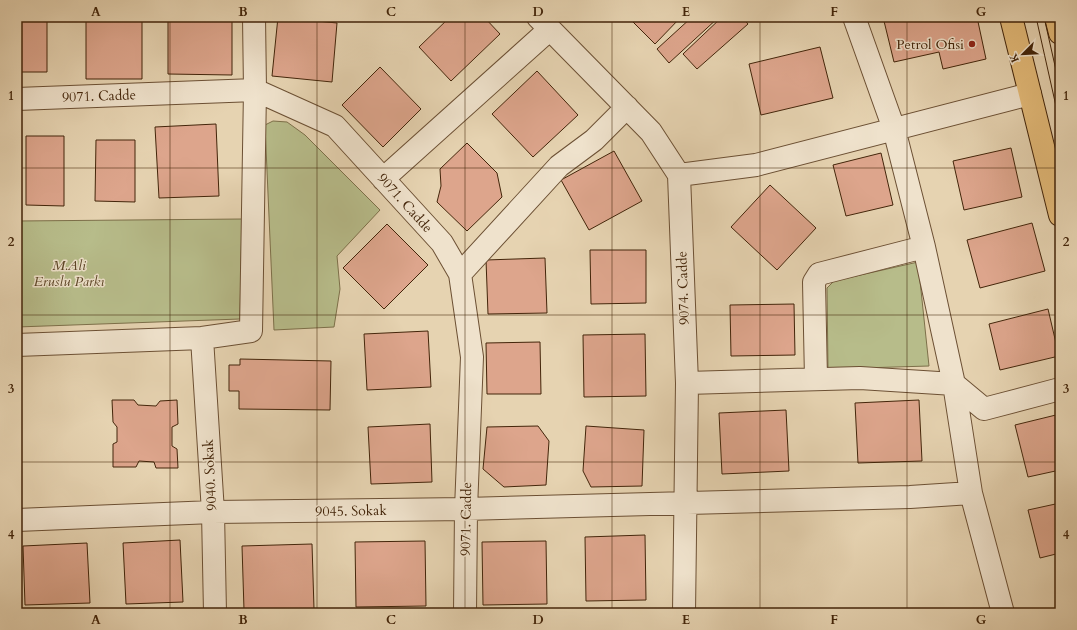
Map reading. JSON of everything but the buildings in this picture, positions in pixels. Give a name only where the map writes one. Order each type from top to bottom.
[{"type":"main road","points":[[1011,17],[1060,216]]},
{"type":"main road","points":[[1056,17],[1060,33]]},
{"type":"street","points":[[17,345],[202,338],[251,331],[255,90],[254,17]]},
{"type":"street","points":[[854,17],[894,129],[924,247],[954,384],[971,493],[1003,613]]},
{"type":"street","points":[[383,179],[544,23],[650,132],[679,175],[756,165],[1030,94]]},
{"type":"street","name":"9071. Cadde","points":[[17,99],[255,90],[335,126],[442,243],[460,274],[472,357],[466,509],[465,613]]},
{"type":"street","points":[[460,274],[559,166],[594,140],[627,107]]},
{"type":"street","name":"9074. Cadde","points":[[679,175],[687,383],[684,613]]},
{"type":"street","points":[[816,379],[814,282],[819,274],[924,247]]},
{"type":"street","name":"9040. Sokak","points":[[202,338],[213,512],[215,613]]},
{"type":"street","points":[[687,383],[860,378],[954,384],[984,410],[1060,389]]},
{"type":"street","name":"9045. Sokak","points":[[17,520],[213,512],[466,509],[910,497],[971,493]]},
{"type":"green space","points":[[273,121],[287,122],[305,135],[380,210],[337,256],[340,289],[334,327],[274,330],[265,125]]},
{"type":"green space","name":"M.Ali Eruslu Parkı","points":[[242,219],[240,319],[17,327],[17,221]]},
{"type":"green space","points":[[918,262],[929,366],[828,369],[827,288],[834,281]]},
{"type":"tram line","points":[[1036,17],[1060,124]]},
{"type":"tram line","points":[[1044,17],[1060,88]]},
{"type":"place","name":"Petrol Ofisi","points":[[972,44]]}]
